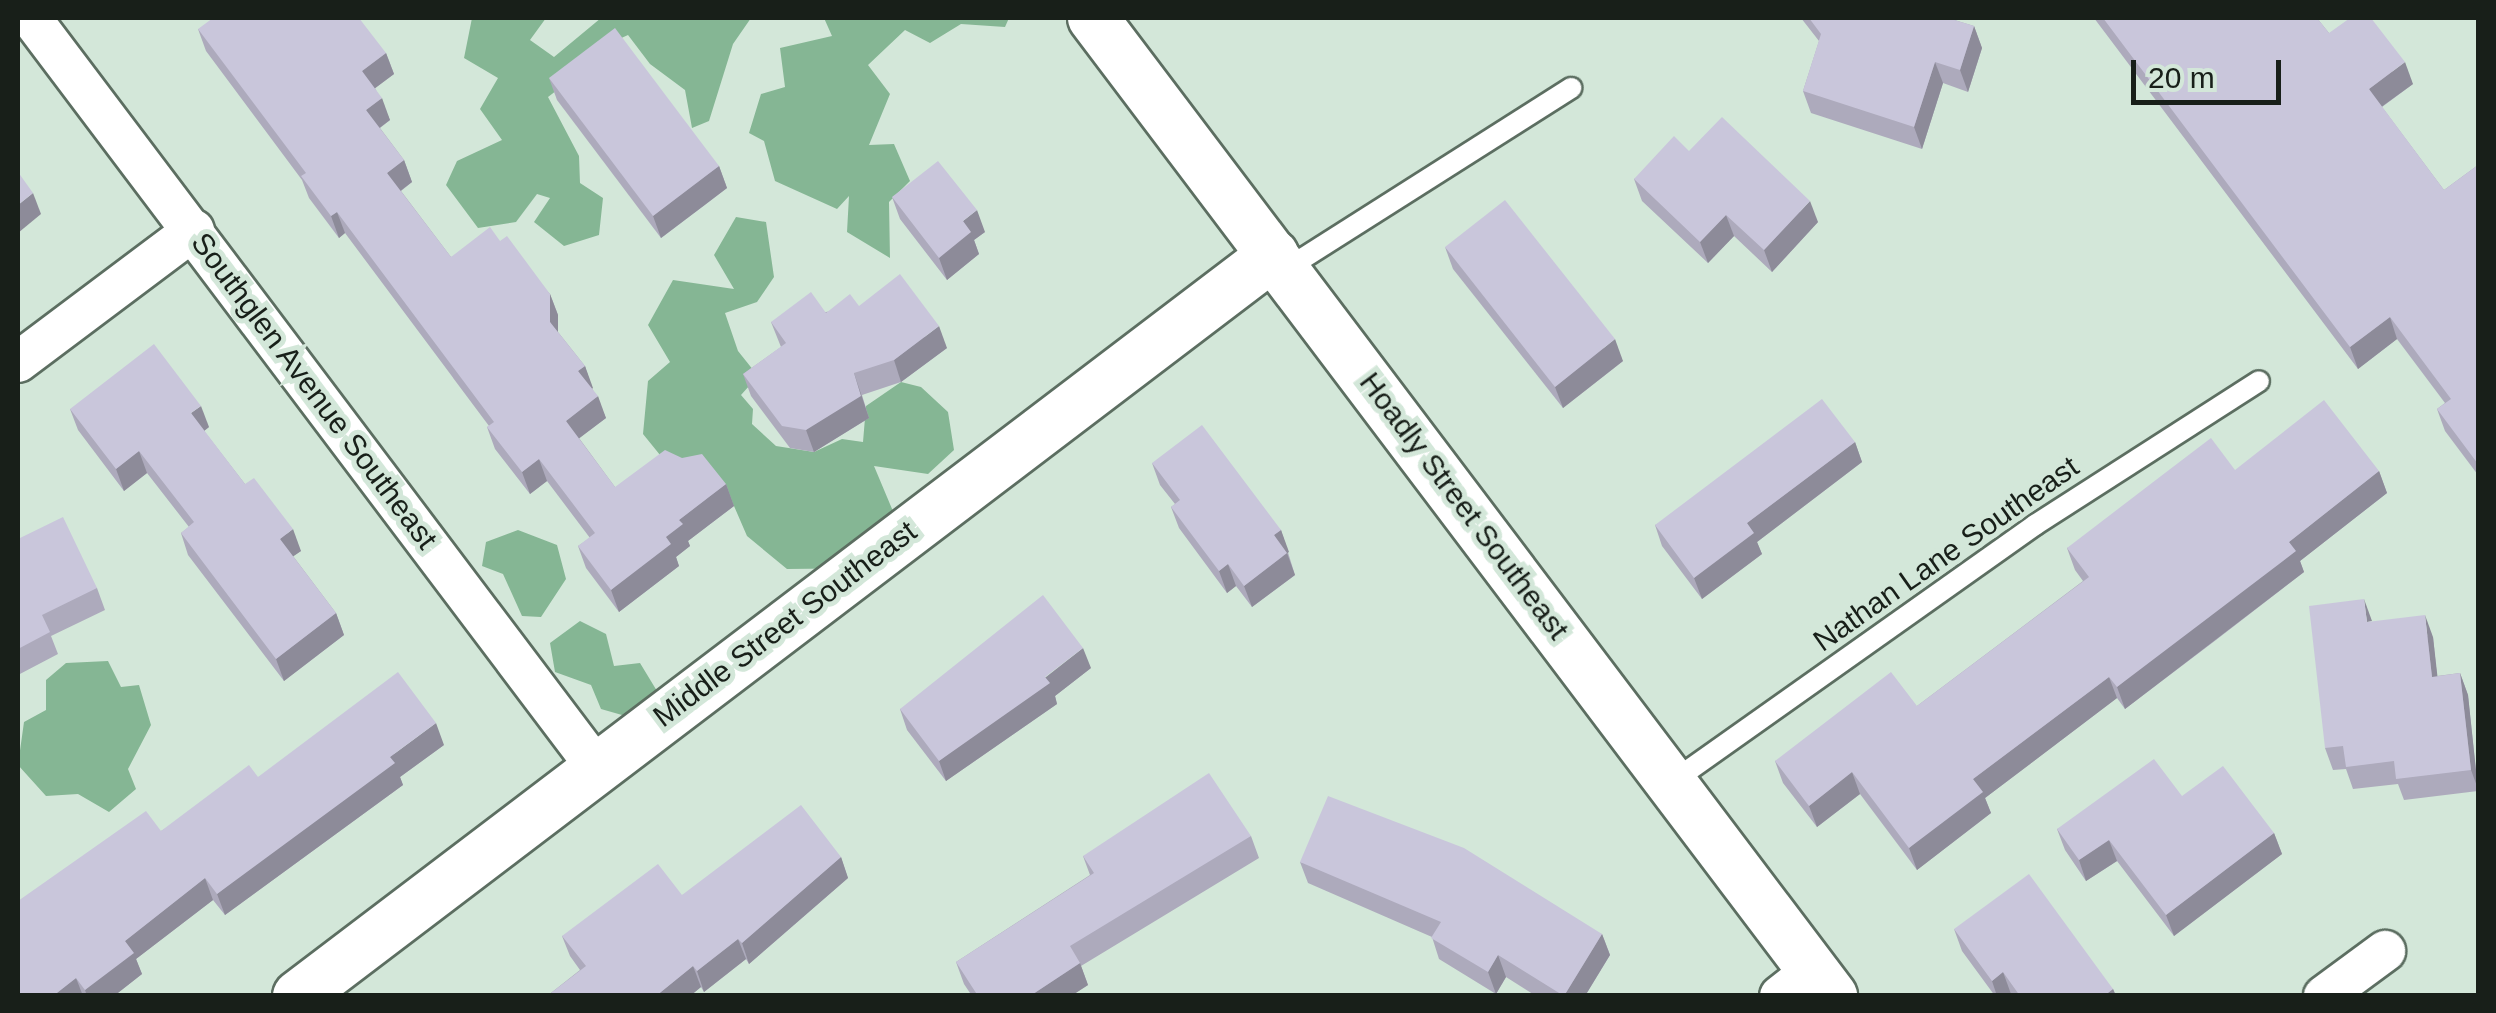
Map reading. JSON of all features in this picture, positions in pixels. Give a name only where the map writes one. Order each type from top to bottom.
[{"type":"street","name":"Southglen Avenue Southeast","points":[[30,18],[194,230],[596,767]]},
{"type":"street","name":"Hoadly Street Southeast","points":[[1093,18],[1672,782],[1808,987]]},
{"type":"street","points":[[18,362],[194,230]]},
{"type":"street","name":"Middle Street Southeast","points":[[298,996],[596,767],[1280,262]]},
{"type":"street","points":[[2324,996],[2385,951]]},
{"type":"lane","points":[[1280,262],[1571,88]]},
{"type":"lane","name":"Nathan Lane Southeast","points":[[1672,782],[2035,525],[2259,381]]},
{"type":"green space","points":[[472,18],[546,18],[530,40],[554,57],[601,18],[751,18],[733,44],[709,121],[692,128],[685,90],[650,64],[628,35],[593,51],[581,72],[548,97],[579,156],[580,183],[603,198],[599,235],[564,246],[534,222],[550,198],[537,194],[516,222],[478,228],[446,185],[457,161],[502,140],[480,109],[498,78],[464,58]]},
{"type":"green space","points":[[824,18],[1009,18],[1005,27],[961,24],[930,43],[905,30],[868,65],[890,94],[869,145],[894,144],[910,181],[889,202],[890,258],[847,232],[849,196],[837,209],[775,181],[764,141],[749,133],[761,94],[785,87],[780,48],[832,36]]},
{"type":"green space","points":[[736,217],[766,222],[774,277],[757,302],[725,313],[738,351],[758,376],[741,395],[753,409],[752,424],[776,446],[814,452],[842,439],[863,442],[866,406],[901,382],[921,387],[948,412],[954,450],[928,474],[874,466],[895,516],[875,568],[787,569],[747,536],[734,506],[673,471],[643,434],[648,381],[670,362],[648,325],[673,280],[734,289],[714,255]]},
{"type":"green space","points":[[518,530],[557,545],[566,579],[541,617],[522,616],[503,574],[482,566],[486,542]]},
{"type":"green space","points":[[580,621],[606,634],[614,666],[640,663],[657,691],[629,717],[601,709],[591,685],[555,672],[550,643]]},
{"type":"green space","points":[[108,661],[121,687],[139,685],[151,725],[128,769],[136,789],[109,812],[78,794],[46,796],[18,765],[24,722],[46,710],[46,680],[66,663]]},
{"type":"building","points":[[213,18],[359,18],[386,53],[362,71],[382,98],[366,110],[404,160],[387,173],[451,257],[490,227],[500,241],[507,236],[550,294],[550,322],[585,366],[578,371],[598,396],[566,421],[615,487],[665,450],[682,458],[702,454],[726,484],[679,520],[683,524],[666,537],[671,544],[611,590],[578,546],[595,533],[539,459],[522,472],[487,427],[494,422],[337,212],[331,216],[301,176],[306,173],[198,29]]},
{"type":"building","points":[[1809,18],[1948,18],[1974,26],[1960,70],[1935,62],[1914,127],[1803,91],[1821,34]]},
{"type":"building","points":[[2103,18],[2317,18],[2329,33],[2350,18],[2371,18],[2405,62],[2369,89],[2444,190],[2478,165],[2478,464],[2437,409],[2451,399],[2390,317],[2350,347]]},
{"type":"building","points":[[615,28],[719,166],[653,216],[549,78]]},
{"type":"building","points":[[1722,117],[1810,201],[1764,250],[1726,215],[1700,242],[1634,179],[1674,136],[1689,151]]},
{"type":"building","points":[[938,161],[977,210],[963,221],[971,232],[939,258],[892,197]]},
{"type":"building","points":[[18,172],[33,193],[18,205]]},
{"type":"building","points":[[1505,200],[1615,339],[1555,387],[1445,247]]},
{"type":"building","points":[[900,274],[939,326],[894,360],[854,373],[861,396],[806,430],[782,426],[743,374],[786,343],[771,322],[811,292],[826,313],[850,294],[859,306]]},
{"type":"building","points":[[154,344],[201,406],[191,413],[245,484],[254,478],[293,529],[280,539],[336,613],[276,659],[181,533],[194,522],[139,451],[116,469],[70,409]]},
{"type":"building","points":[[1822,399],[1855,442],[1747,523],[1754,533],[1694,578],[1655,525]]},
{"type":"building","points":[[2324,400],[2379,471],[2289,542],[2296,551],[2208,618],[2117,687],[2109,677],[1973,779],[1983,792],[1909,848],[1852,772],[1809,806],[1775,761],[1891,672],[1917,706],[2089,577],[2067,548],[2211,438],[2235,470]]},
{"type":"building","points":[[1202,425],[1281,530],[1274,535],[1287,553],[1244,586],[1228,564],[1219,571],[1171,507],[1180,500],[1152,463]]},
{"type":"building","points":[[63,517],[97,588],[42,615],[50,632],[18,649],[18,539]]},
{"type":"building","points":[[1043,595],[1083,648],[1045,677],[1050,683],[939,761],[900,709]]},
{"type":"building","points":[[2364,599],[2367,622],[2425,615],[2432,677],[2460,673],[2471,770],[2396,779],[2394,761],[2346,767],[2343,746],[2325,748],[2309,606]]},
{"type":"building","points":[[398,672],[436,723],[390,757],[395,763],[217,894],[205,878],[125,941],[134,953],[85,990],[76,978],[53,996],[18,996],[18,901],[146,811],[161,831],[249,765],[258,777]]},
{"type":"building","points":[[2154,759],[2182,796],[2223,766],[2274,833],[2166,915],[2109,840],[2079,860],[2057,829]]},
{"type":"building","points":[[1209,773],[1251,836],[1070,946],[1080,963],[1030,996],[978,996],[956,962],[1094,873],[1083,856]]},
{"type":"building","points":[[1328,796],[1464,848],[1602,934],[1564,996],[1498,955],[1488,972],[1431,938],[1441,922],[1300,862]]},
{"type":"building","points":[[801,805],[841,857],[742,943],[738,939],[697,971],[693,966],[656,996],[547,996],[586,966],[562,936],[658,864],[682,895]]},
{"type":"building","points":[[2029,874],[2113,989],[2104,996],[2020,996],[2003,972],[1992,981],[1954,929]]}]
